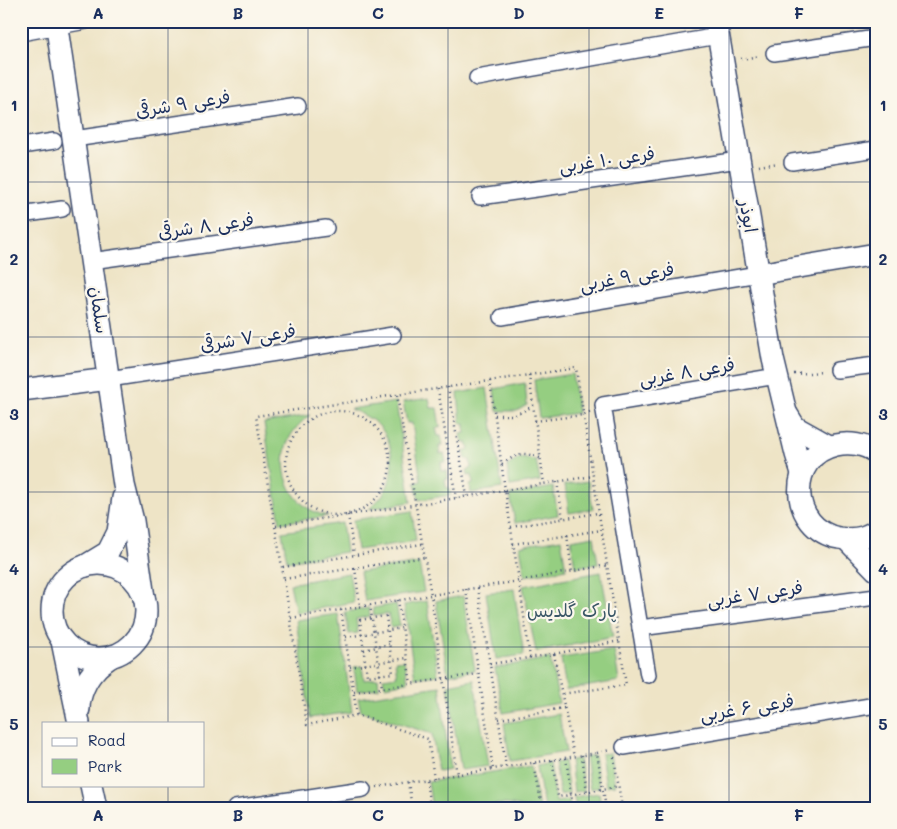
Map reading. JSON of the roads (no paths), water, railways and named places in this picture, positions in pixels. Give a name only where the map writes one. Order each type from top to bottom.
[{"type":"street","points":[[21,33],[57,24],[86,21]]},
{"type":"street","name":"سلمان","points":[[57,24],[64,140],[92,261],[124,485],[140,559],[144,598]]},
{"type":"street","points":[[477,78],[717,29]]},
{"type":"street","name":"ابوذر","points":[[717,29],[773,359],[784,409],[802,473]]},
{"type":"street","points":[[774,53],[876,38]]},
{"type":"street","name":"فرعی ۹ شرقی","points":[[21,146],[298,106]]},
{"type":"street","points":[[792,162],[876,150]]},
{"type":"street","name":"فرعی ۱۰ غربی","points":[[480,197],[740,164]]},
{"type":"street","points":[[21,215],[62,209]]},
{"type":"street","name":"فرعی ۸ شرقی","points":[[92,261],[326,228]]},
{"type":"street","points":[[758,274],[876,254]]},
{"type":"street","name":"فرعی ۹ غربی","points":[[502,317],[758,274]]},
{"type":"street","name":"فرعی ۷ شرقی","points":[[109,378],[393,335]]},
{"type":"street","points":[[837,370],[876,365]]},
{"type":"street","name":"فرعی ۸ غربی","points":[[640,628],[602,405],[777,376]]},
{"type":"street","points":[[21,390],[109,378]]},
{"type":"street","points":[[784,409],[795,427],[829,446]]},
{"type":"street","points":[[876,453],[872,449],[858,444],[843,443],[829,446],[809,462],[802,473],[799,488],[800,504],[807,518],[817,529],[831,537],[847,540],[860,538],[876,530]]},
{"type":"street","points":[[112,656],[98,658],[84,656],[72,650],[62,640],[54,627],[51,612],[53,597],[60,583],[71,572],[86,566],[108,552],[118,532],[124,485]]},
{"type":"street","points":[[847,540],[876,570]]},
{"type":"street","points":[[79,722],[79,704],[85,684],[96,668],[112,656],[125,650],[136,640],[143,627],[146,613],[144,598],[138,584],[128,574],[115,566],[100,564],[86,566]]},
{"type":"street","name":"فرعی ۷ غربی","points":[[640,628],[876,597]]},
{"type":"street","points":[[640,628],[648,675]]},
{"type":"street","points":[[62,640],[79,722]]},
{"type":"street","name":"فرعی ۶ غربی","points":[[618,748],[876,705]]},
{"type":"street","points":[[91,786],[96,808]]},
{"type":"street","points":[[236,808],[363,789]]},
{"type":"park label","name":"پارک گلدیس","points":[[572,611]]}]
